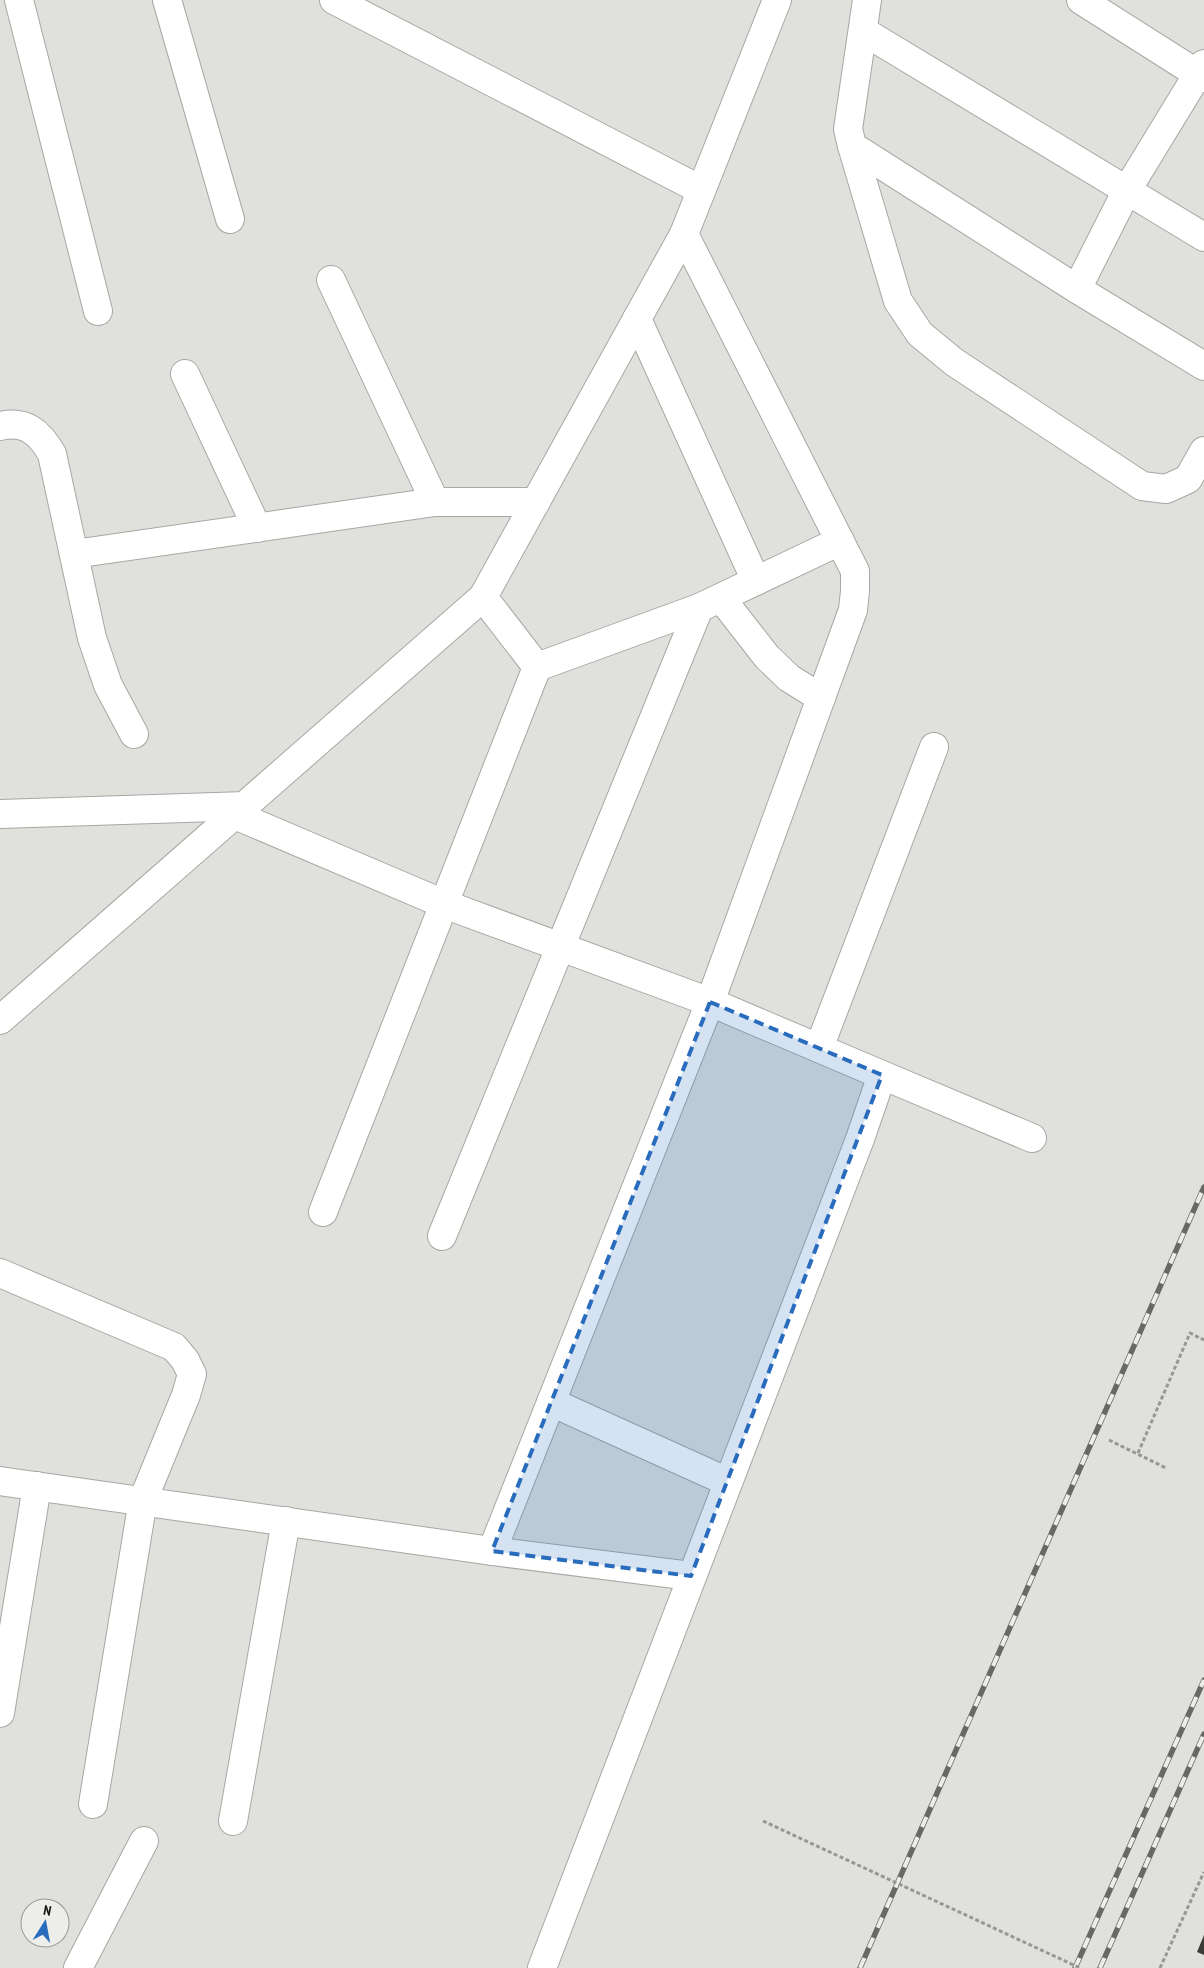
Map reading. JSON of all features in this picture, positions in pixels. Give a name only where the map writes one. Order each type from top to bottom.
[{"type":"street","points":[[19,0],[98,311]]},
{"type":"street","points":[[167,0],[230,219]]},
{"type":"street","points":[[334,0],[701,190]]},
{"type":"street","points":[[0,1020],[241,811],[483,597],[684,234],[776,0]]},
{"type":"street","points":[[867,0],[848,129],[898,301],[920,334],[954,362],[1142,486],[1166,489],[1188,479],[1204,451]]},
{"type":"street","points":[[1078,289],[1127,190],[1202,72],[1080,0]]},
{"type":"street","points":[[863,31],[1204,237]]},
{"type":"street","points":[[852,146],[1204,366]]},
{"type":"street","points":[[492,1551],[710,1002],[853,610],[855,592],[854,571],[684,234]]},
{"type":"street","points":[[331,280],[435,502]]},
{"type":"street","points":[[637,319],[756,582]]},
{"type":"street","points":[[185,374],[257,528]]},
{"type":"street","points":[[0,426],[10,424],[29,429],[42,438],[52,454],[92,638],[108,685],[134,734]]},
{"type":"street","points":[[74,554],[435,502],[536,502]]},
{"type":"street","points":[[323,1212],[537,667],[710,603],[840,541]]},
{"type":"street","points":[[483,597],[537,667]]},
{"type":"street","points":[[710,603],[789,678],[821,698]]},
{"type":"street","points":[[442,1236],[560,947],[710,603]]},
{"type":"street","points":[[819,1048],[934,747]]},
{"type":"street","points":[[0,814],[241,811],[444,904],[710,1002],[1032,1138]]},
{"type":"street","points":[[542,1968],[856,1148],[882,1075]]},
{"type":"street","points":[[0,1273],[174,1347],[185,1360],[192,1374],[186,1395],[143,1500],[93,1804]]},
{"type":"street","points":[[551,1402],[728,1482]]},
{"type":"street","points":[[0,1481],[286,1520],[492,1551],[692,1576]]},
{"type":"street","points":[[0,1713],[37,1486]]},
{"type":"street","points":[[233,1821],[286,1520]]},
{"type":"street","points":[[78,1968],[144,1841]]},
{"type":"path","points":[[1138,1454],[1190,1333],[1204,1340]]},
{"type":"path","points":[[1109,1440],[1166,1468]]},
{"type":"path","points":[[763,1821],[1080,1968]]},
{"type":"path","points":[[1160,1968],[1204,1872]]},
{"type":"highlighted area","points":[[710,1002],[882,1075],[691,1576],[492,1551]]},
{"type":"building","points":[[1204,1935],[1204,1955],[1197,1952]]},
{"type":"railway","points":[[860,1968],[1204,1187]]},
{"type":"railway","points":[[1075,1968],[1204,1680]]},
{"type":"railway","points":[[1100,1968],[1204,1734]]}]
